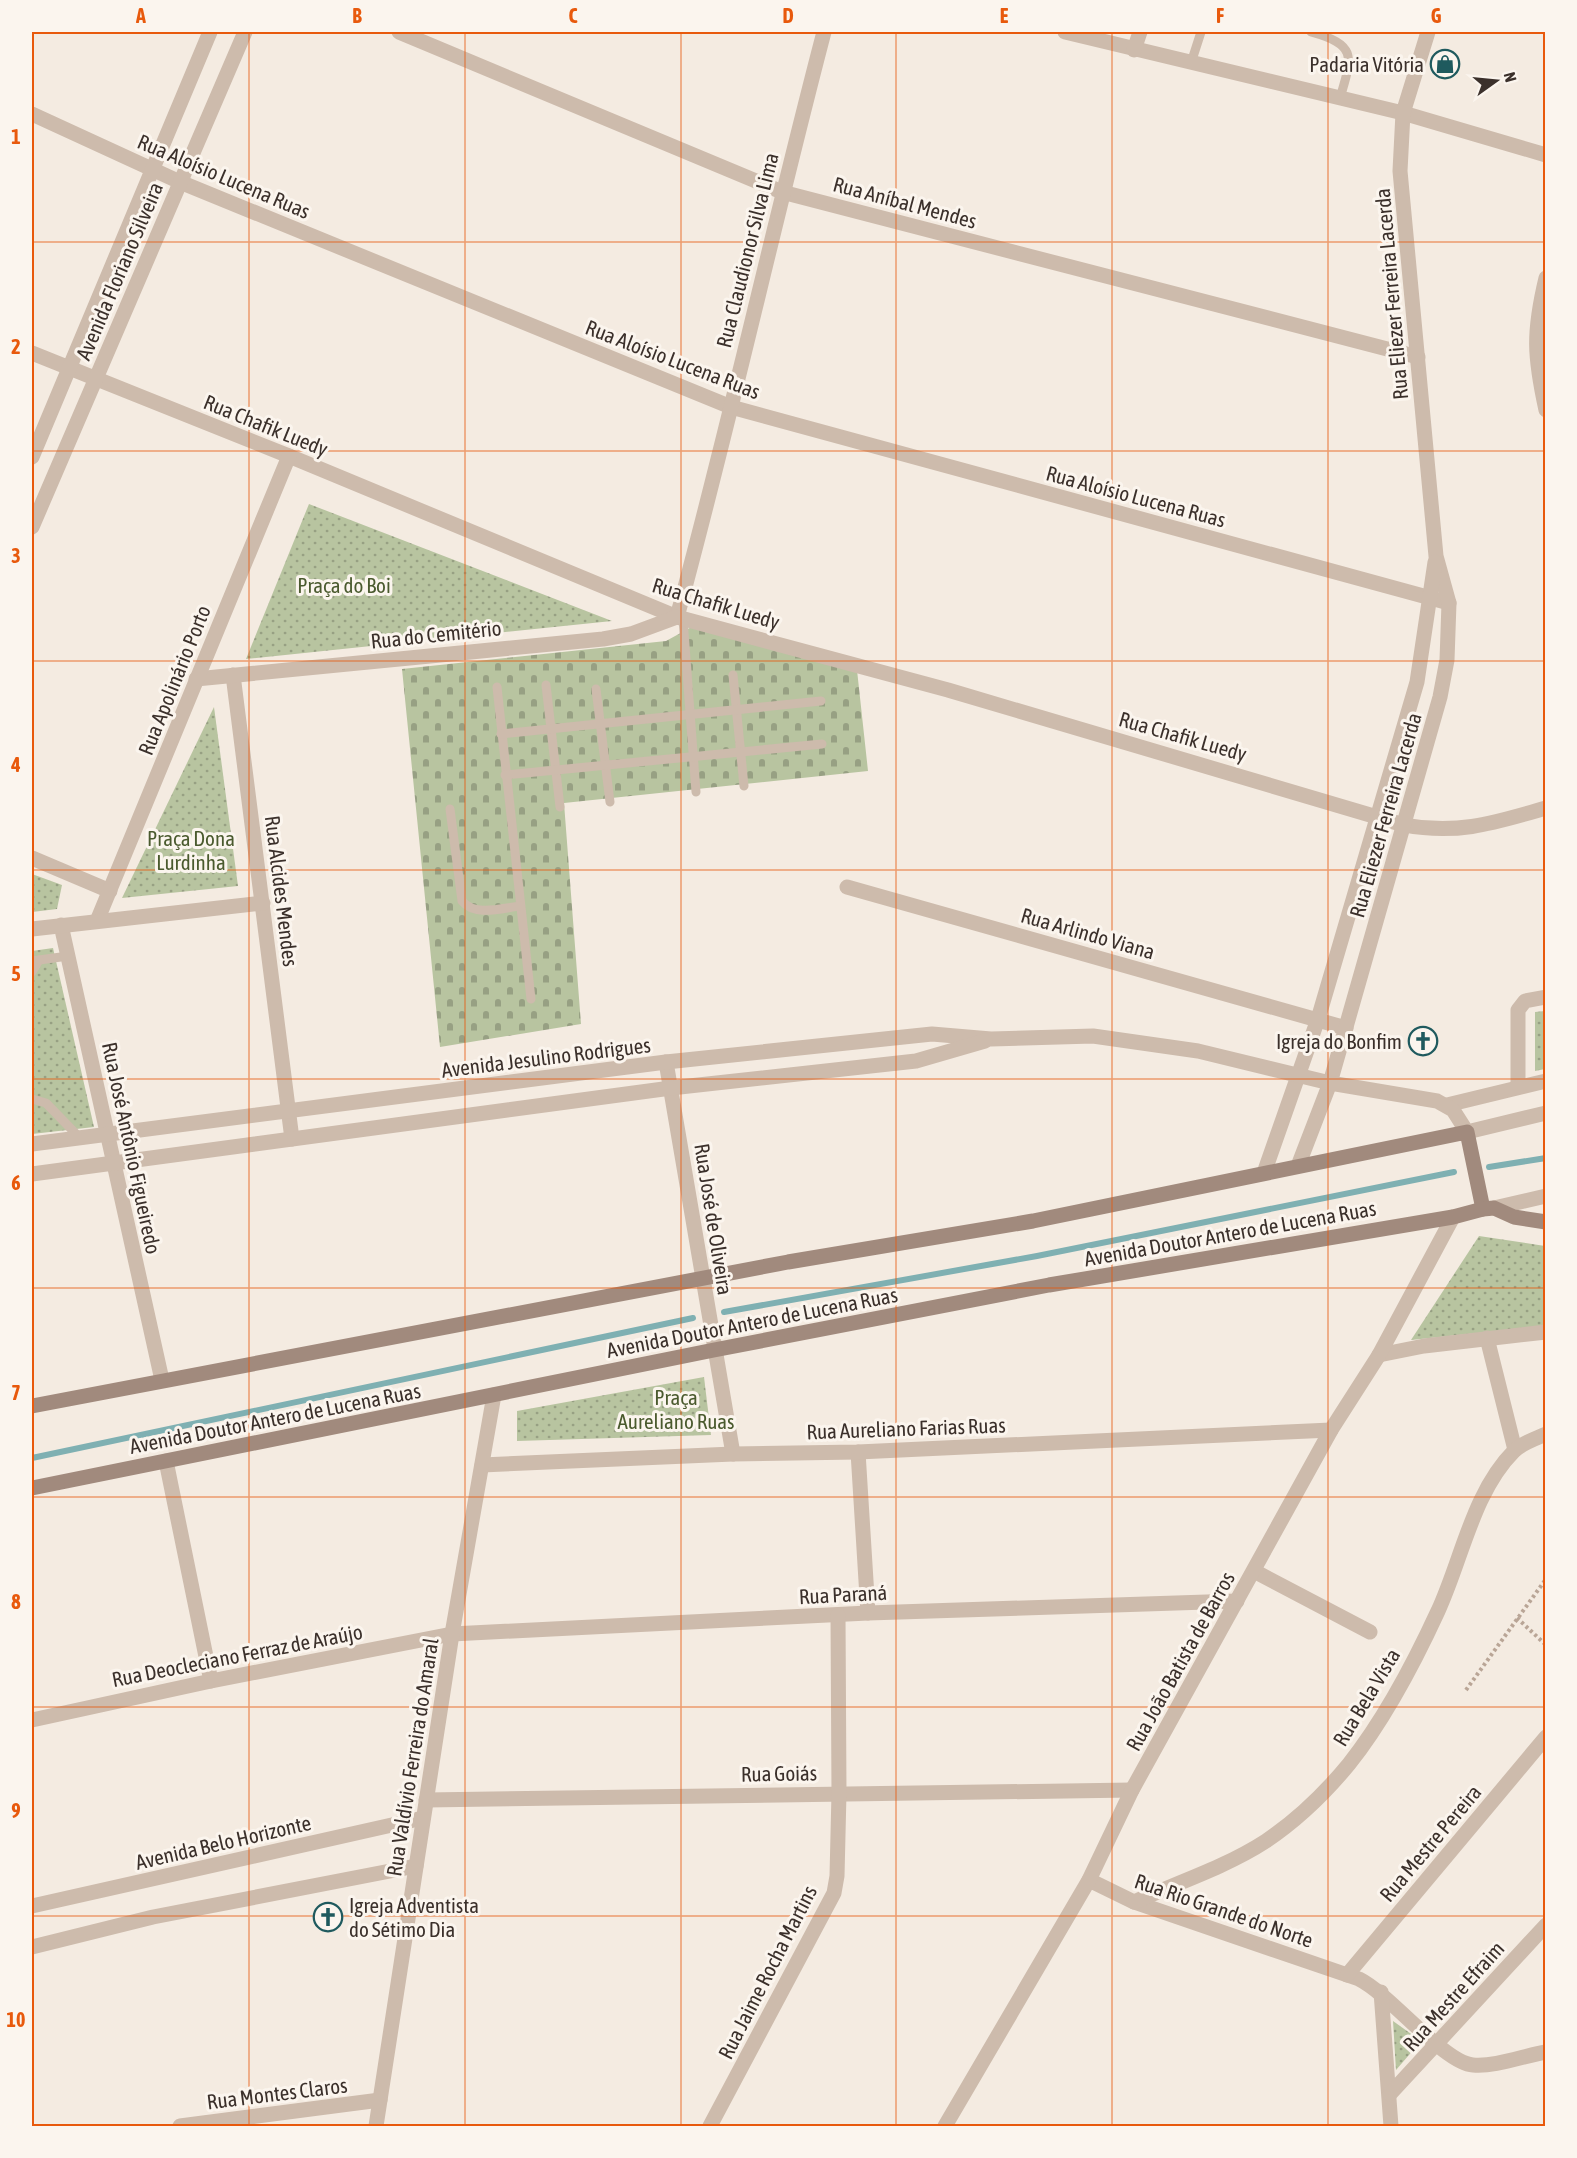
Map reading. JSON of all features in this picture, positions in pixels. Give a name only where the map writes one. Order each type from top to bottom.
[{"type":"main road","points":[[32,1406],[702,1279],[1033,1221],[1467,1132],[1489,1208],[1514,1217],[1545,1222]]},
{"type":"main road","name":"Avenida Doutor Antero de Lucena Ruas","points":[[32,1488],[714,1350],[1049,1285],[1453,1217],[1489,1208]]},
{"type":"street","name":"Avenida Floriano Silveira","points":[[32,457],[210,32]]},
{"type":"street","name":"Avenida Floriano Silveira","points":[[32,527],[244,32]]},
{"type":"street","name":"Rua Aníbal Mendes","points":[[399,32],[782,192],[1418,357]]},
{"type":"street","name":"Rua Claudionor Silva Lima","points":[[680,618],[782,192],[824,32]]},
{"type":"street","points":[[1065,32],[1403,113],[1545,155]]},
{"type":"street","points":[[1134,50],[1140,32]]},
{"type":"street","name":"Rua Eliezer Ferreira Lacerda","points":[[1298,1166],[1330,1083],[1440,697],[1446,660],[1449,603],[1436,556],[1400,171],[1403,113],[1428,32]]},
{"type":"street","name":"Rua Aloísio Lucena Ruas","points":[[32,114],[180,182],[730,407],[1449,603]]},
{"type":"street","points":[[1545,278],[1534,344],[1545,410]]},
{"type":"street","name":"Rua Chafik Luedy","points":[[32,353],[289,456],[680,618],[948,690],[1377,815],[1404,825],[1440,831],[1466,828],[1545,808]]},
{"type":"street","name":"Rua Apolinário Porto","points":[[97,921],[289,456]]},
{"type":"street","name":"Rua Eliezer Ferreira Lacerda","points":[[1264,1173],[1318,1019],[1417,682],[1436,556]]},
{"type":"street","name":"Rua do Cemitério","points":[[196,679],[603,639],[631,634],[680,618]]},
{"type":"street","name":"Rua Alcides Mendes","points":[[232,675],[292,1139]]},
{"type":"street","points":[[32,858],[110,891]]},
{"type":"street","name":"Rua Arlindo Viana","points":[[847,888],[1346,1028]]},
{"type":"street","points":[[32,929],[263,903]]},
{"type":"street","name":"Rua José Antônio Figueiredo","points":[[61,926],[162,1380]]},
{"type":"street","points":[[1518,1087],[1518,1010],[1525,1001],[1545,997]]},
{"type":"street","name":"Avenida Jesulino Rodrigues","points":[[32,1144],[666,1062],[921,1034],[991,1039],[1071,1036],[1126,1039],[1198,1051],[1330,1083],[1447,1105]]},
{"type":"street","name":"Avenida Jesulino Rodrigues","points":[[32,1174],[670,1088],[916,1060],[991,1039]]},
{"type":"street","name":"Rua José de Oliveira","points":[[666,1062],[733,1454]]},
{"type":"street","points":[[1447,1105],[1545,1081]]},
{"type":"street","points":[[1447,1105],[1461,1119],[1467,1132],[1545,1113]]},
{"type":"street","points":[[1489,1208],[1545,1196]]},
{"type":"street","name":"Rua João Batista de Barros","points":[[945,2127],[1089,1880],[1132,1790],[1331,1430],[1379,1355],[1453,1217]]},
{"type":"street","points":[[1379,1355],[1487,1338],[1545,1332]]},
{"type":"street","points":[[1487,1338],[1515,1449]]},
{"type":"street","name":"Rua Valdívio Ferreira do Amaral","points":[[376,2127],[452,1634],[494,1395]]},
{"type":"street","name":"Rua Aureliano Farias Ruas","points":[[482,1465],[733,1454],[858,1452],[1331,1430]]},
{"type":"street","name":"Rua Bela Vista","points":[[1134,1902],[1244,1853],[1266,1840],[1327,1789],[1350,1763],[1370,1734],[1415,1657],[1439,1610],[1490,1485],[1515,1449],[1545,1434]]},
{"type":"street","points":[[858,1452],[868,1613]]},
{"type":"street","points":[[166,1461],[211,1681]]},
{"type":"street","points":[[1254,1570],[1370,1632]]},
{"type":"street","name":"Rua Paraná","points":[[452,1634],[868,1613],[1237,1601]]},
{"type":"street","name":"Rua Jaime Rocha Martins","points":[[710,2127],[829,1906],[837,1876],[838,1615]]},
{"type":"street","name":"Rua Deocleciano Ferraz de Araújo","points":[[32,1720],[211,1681],[452,1634]]},
{"type":"street","name":"Rua Mestre Pereira","points":[[1347,1975],[1545,1737]]},
{"type":"street","name":"Rua Goiás","points":[[426,1800],[1132,1790]]},
{"type":"street","name":"Avenida Belo Horizonte","points":[[32,1906],[423,1818]]},
{"type":"street","points":[[32,1947],[153,1917],[416,1866]]},
{"type":"street","name":"Rua Rio Grande do Norte","points":[[1089,1880],[1134,1902],[1347,1975],[1381,1992],[1438,2044],[1464,2063],[1472,2065],[1545,2052]]},
{"type":"street","name":"Rua Mestre Efraim","points":[[1390,2094],[1545,1925]]},
{"type":"street","points":[[1381,1992],[1391,2127]]},
{"type":"street","name":"Rua Montes Claros","points":[[180,2127],[380,2100]]},
{"type":"lane","points":[[1191,63],[1201,32]]},
{"type":"lane","points":[[1311,32],[1341,42],[1349,52],[1350,60],[1340,98]]},
{"type":"lane","points":[[680,618],[696,792]]},
{"type":"lane","points":[[733,675],[744,786]]},
{"type":"lane","points":[[546,685],[560,807]]},
{"type":"lane","points":[[497,687],[531,999]]},
{"type":"lane","points":[[596,689],[610,802]]},
{"type":"lane","points":[[501,734],[821,701]]},
{"type":"lane","points":[[505,775],[822,744]]},
{"type":"lane","points":[[450,809],[462,901],[467,908],[476,910],[520,906]]},
{"type":"lane","points":[[32,972],[35,960],[68,956]]},
{"type":"lane","points":[[32,1099],[46,1103],[79,1137]]},
{"type":"path","points":[[1466,1690],[1545,1579]]},
{"type":"path","points":[[1517,1617],[1545,1645]]},
{"type":"green space","name":"Praça do Boi","points":[[309,504],[612,621],[246,659]]},
{"type":"green space","points":[[697,624],[857,670],[868,771],[564,803],[581,1024],[440,1047],[402,669],[666,641]]},
{"type":"green space","name":"Praça Dona Lurdinha","points":[[214,707],[238,886],[122,898]]},
{"type":"green space","points":[[32,874],[62,885],[57,909],[32,912]]},
{"type":"green space","points":[[53,948],[94,1127],[32,1134],[32,951]]},
{"type":"green space","points":[[1545,1011],[1545,1069],[1535,1071],[1535,1012]]},
{"type":"green space","points":[[1479,1236],[1545,1246],[1545,1326],[1411,1340]]},
{"type":"green space","name":"Praça Aureliano Ruas","points":[[704,1377],[711,1435],[517,1441],[517,1411]]},
{"type":"green space","points":[[1393,2021],[1421,2041],[1396,2070]]},
{"type":"waterway","points":[[1489,1167],[1546,1158]]},
{"type":"waterway","points":[[724,1312],[1037,1256],[1454,1172]]},
{"type":"waterway","points":[[32,1458],[693,1318]]},
{"type":"place","name":"Padaria Vitória","points":[[1445,64]]},
{"type":"place","name":"Igreja do Bonfim","points":[[1423,1041]]},
{"type":"place","name":"Igreja Adventista do Sétimo Dia","points":[[328,1917]]}]
